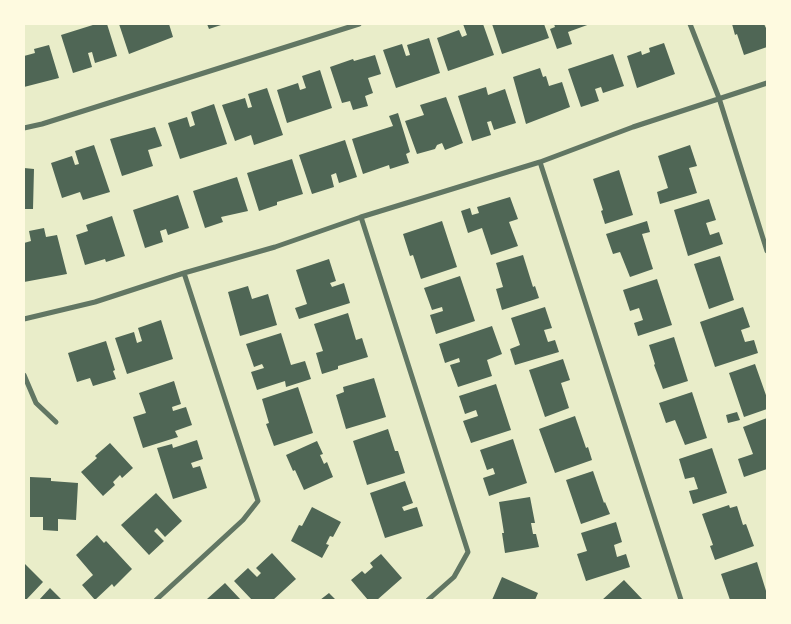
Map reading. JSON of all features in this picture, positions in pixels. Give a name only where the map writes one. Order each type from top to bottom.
[{"type":"street","points":[[24,128],[42,124],[359,24]]},
{"type":"street","points":[[690,24],[719,98],[767,251]]},
{"type":"street","points":[[24,318],[95,302],[184,273],[275,247],[361,217],[540,162],[633,126],[767,83]]},
{"type":"street","points":[[540,162],[681,600]]},
{"type":"street","points":[[361,217],[468,552],[454,577],[428,600]]},
{"type":"street","points":[[156,600],[243,520],[258,500],[184,273]]},
{"type":"street","points":[[24,375],[36,403],[56,422]]},
{"type":"building","points":[[96,24],[107,24],[117,56],[95,63],[92,52],[88,53],[92,67],[73,73],[61,35]]},
{"type":"building","points":[[119,24],[169,24],[173,37],[129,54]]},
{"type":"building","points":[[207,24],[224,24],[209,29]]},
{"type":"building","points":[[463,24],[483,24],[494,55],[448,71],[437,38],[459,30],[462,37],[467,35]]},
{"type":"building","points":[[492,24],[544,24],[549,38],[502,54]]},
{"type":"building","points":[[554,24],[590,24],[568,32],[572,44],[557,49],[550,29],[555,27]]},
{"type":"building","points":[[732,24],[764,24],[767,30],[767,47],[744,55]]},
{"type":"building","points":[[429,38],[440,73],[396,88],[383,50],[402,44],[406,56],[410,55],[407,45]]},
{"type":"building","points":[[664,43],[675,74],[637,88],[627,56],[641,51],[642,55],[650,52],[649,48]]},
{"type":"building","points":[[49,45],[59,78],[24,87],[24,56],[35,53],[34,49]]},
{"type":"building","points":[[613,54],[624,86],[603,93],[601,87],[595,89],[599,101],[581,107],[568,69]]},
{"type":"building","points":[[375,55],[381,74],[368,78],[373,93],[365,96],[368,106],[353,110],[350,101],[342,103],[330,67],[353,59],[354,61]]},
{"type":"building","points":[[540,68],[543,77],[546,76],[549,86],[562,82],[570,107],[526,124],[513,77]]},
{"type":"building","points":[[320,70],[332,108],[287,123],[277,90],[298,83],[300,90],[306,88],[302,76]]},
{"type":"building","points":[[486,87],[488,95],[505,89],[516,123],[494,130],[491,121],[487,122],[491,135],[472,141],[458,96]]},
{"type":"building","points":[[267,88],[283,135],[254,145],[251,135],[235,141],[222,105],[245,98],[248,108],[252,107],[248,94]]},
{"type":"building","points":[[446,97],[463,143],[445,150],[442,143],[437,145],[435,149],[417,154],[405,121],[424,115],[420,105]]},
{"type":"building","points":[[214,104],[227,144],[180,159],[168,123],[187,117],[190,127],[195,125],[191,112]]},
{"type":"building","points":[[398,113],[410,152],[406,154],[409,163],[390,169],[389,165],[363,174],[352,139],[393,126],[389,116]]},
{"type":"building","points":[[155,127],[162,146],[148,150],[153,166],[122,176],[110,139]]},
{"type":"building","points":[[345,140],[357,177],[339,183],[336,173],[331,175],[334,187],[312,194],[299,155]]},
{"type":"building","points":[[94,145],[110,192],[83,200],[80,192],[62,198],[51,163],[72,156],[75,165],[79,164],[75,151]]},
{"type":"building","points":[[690,145],[697,166],[689,168],[697,193],[660,204],[657,192],[668,188],[658,156]]},
{"type":"building","points":[[292,159],[303,194],[277,202],[277,205],[259,211],[247,173]]},
{"type":"building","points":[[24,168],[34,169],[33,209],[24,209]]},
{"type":"building","points":[[619,170],[633,215],[605,224],[601,211],[603,210],[593,179]]},
{"type":"building","points":[[237,177],[248,211],[221,217],[223,222],[205,228],[193,191]]},
{"type":"building","points":[[178,195],[189,228],[168,235],[166,229],[160,231],[163,242],[145,248],[133,210]]},
{"type":"building","points":[[510,197],[518,219],[509,222],[518,246],[491,255],[482,228],[468,233],[461,211],[470,208],[472,215],[479,213],[477,207]]},
{"type":"building","points":[[709,199],[716,220],[706,223],[710,235],[719,232],[723,244],[688,256],[674,210]]},
{"type":"building","points":[[112,216],[125,256],[106,262],[105,259],[85,265],[76,235],[88,231],[86,225]]},
{"type":"building","points":[[442,221],[457,267],[421,279],[413,255],[410,256],[403,234]]},
{"type":"building","points":[[647,221],[650,232],[642,234],[653,269],[630,277],[620,252],[613,254],[606,234]]},
{"type":"building","points":[[44,228],[46,237],[57,235],[67,274],[24,282],[24,243],[31,241],[29,231]]},
{"type":"building","points":[[523,255],[533,287],[535,286],[539,298],[502,310],[496,289],[503,287],[496,263]]},
{"type":"building","points":[[720,256],[734,300],[709,309],[694,264]]},
{"type":"building","points":[[329,259],[336,281],[330,283],[332,287],[344,283],[350,303],[299,319],[295,308],[307,304],[296,270]]},
{"type":"building","points":[[460,276],[475,321],[436,334],[430,315],[443,311],[442,307],[432,310],[424,288]]},
{"type":"building","points":[[657,279],[672,325],[638,336],[634,323],[643,320],[639,308],[630,311],[623,290]]},
{"type":"building","points":[[248,286],[252,299],[268,294],[277,325],[240,336],[228,292]]},
{"type":"building","points":[[545,307],[552,328],[544,330],[548,342],[555,340],[559,352],[515,365],[510,349],[520,345],[511,318]]},
{"type":"building","points":[[743,307],[750,327],[741,330],[745,342],[754,340],[758,353],[715,367],[700,322]]},
{"type":"building","points":[[348,313],[356,340],[362,338],[368,357],[338,366],[338,369],[322,374],[316,353],[323,351],[314,324]]},
{"type":"building","points":[[161,320],[173,359],[127,374],[115,338],[134,332],[137,343],[142,341],[138,328]]},
{"type":"building","points":[[492,326],[502,354],[487,360],[492,376],[458,387],[450,365],[460,362],[459,358],[445,363],[439,344]]},
{"type":"building","points":[[281,333],[291,365],[305,361],[311,379],[286,387],[285,381],[257,390],[251,372],[264,368],[262,364],[254,367],[246,344]]},
{"type":"building","points":[[674,337],[688,381],[663,389],[649,345]]},
{"type":"building","points":[[106,341],[116,379],[93,386],[90,378],[77,382],[68,353]]},
{"type":"building","points":[[563,359],[570,380],[561,383],[569,408],[545,417],[529,370]]},
{"type":"building","points":[[755,364],[767,398],[767,409],[744,417],[729,373]]},
{"type":"building","points":[[374,378],[386,417],[346,429],[336,395],[344,392],[343,387]]},
{"type":"building","points":[[174,381],[181,404],[172,407],[173,411],[186,407],[192,425],[175,431],[178,437],[143,448],[133,417],[146,413],[139,393]]},
{"type":"building","points":[[496,384],[511,430],[471,443],[463,421],[478,416],[476,410],[465,414],[459,396]]},
{"type":"building","points":[[298,387],[313,433],[274,446],[266,424],[269,423],[262,399]]},
{"type":"building","points":[[692,392],[707,438],[685,445],[675,420],[666,423],[659,403]]},
{"type":"building","points":[[737,412],[740,420],[728,423],[726,415]]},
{"type":"building","points":[[575,416],[592,460],[555,473],[539,429]]},
{"type":"building","points":[[767,418],[767,469],[744,477],[738,459],[753,454],[743,427]]},
{"type":"building","points":[[388,429],[405,473],[367,485],[353,441]]},
{"type":"building","points":[[513,439],[527,483],[489,496],[483,478],[495,474],[493,468],[487,470],[480,450]]},
{"type":"building","points":[[197,440],[203,459],[191,463],[193,468],[200,466],[207,488],[173,499],[157,448],[172,444],[173,448]]},
{"type":"building","points":[[317,441],[323,454],[320,455],[324,464],[327,462],[333,477],[304,490],[286,455]]},
{"type":"building","points":[[110,443],[133,468],[122,478],[120,475],[113,482],[115,485],[103,496],[81,472]]},
{"type":"building","points":[[712,448],[727,493],[693,504],[689,491],[698,489],[694,477],[685,479],[679,459]]},
{"type":"building","points":[[593,471],[604,503],[610,514],[581,524],[566,480]]},
{"type":"building","points":[[30,477],[51,478],[51,481],[78,483],[76,520],[58,519],[58,531],[43,530],[43,517],[30,517]]},
{"type":"building","points":[[405,481],[413,503],[402,507],[404,511],[417,507],[423,526],[385,538],[370,493]]},
{"type":"building","points":[[156,493],[182,521],[165,537],[157,528],[154,531],[164,541],[149,555],[121,525]]},
{"type":"building","points":[[530,497],[535,523],[531,523],[533,534],[536,534],[539,547],[505,553],[499,502]]},
{"type":"building","points":[[729,505],[730,508],[737,506],[743,525],[746,524],[754,546],[715,560],[710,546],[713,545],[702,514]]},
{"type":"building","points":[[312,507],[341,522],[333,537],[330,536],[326,544],[329,545],[322,558],[291,541],[299,525],[302,526]]},
{"type":"building","points":[[616,522],[622,542],[614,545],[617,557],[626,554],[630,567],[586,581],[577,554],[587,551],[581,533]]},
{"type":"building","points":[[97,535],[104,543],[106,541],[132,569],[114,587],[112,584],[95,600],[82,585],[93,575],[76,555]]},
{"type":"building","points":[[272,553],[296,579],[273,600],[252,600],[234,581],[248,568],[257,577],[261,573],[256,568]]},
{"type":"building","points":[[381,554],[402,578],[377,600],[368,600],[351,580],[362,571],[365,574],[373,567],[370,563]]},
{"type":"building","points":[[757,562],[767,594],[767,600],[730,600],[721,574]]},
{"type":"building","points":[[24,563],[43,582],[26,600],[24,600]]},
{"type":"building","points":[[502,577],[538,593],[535,600],[492,600]]},
{"type":"building","points":[[624,580],[643,600],[602,600]]},
{"type":"building","points":[[225,583],[241,600],[207,599]]},
{"type":"building","points":[[50,588],[62,600],[39,600]]},
{"type":"building","points":[[329,593],[336,600],[320,600]]}]
